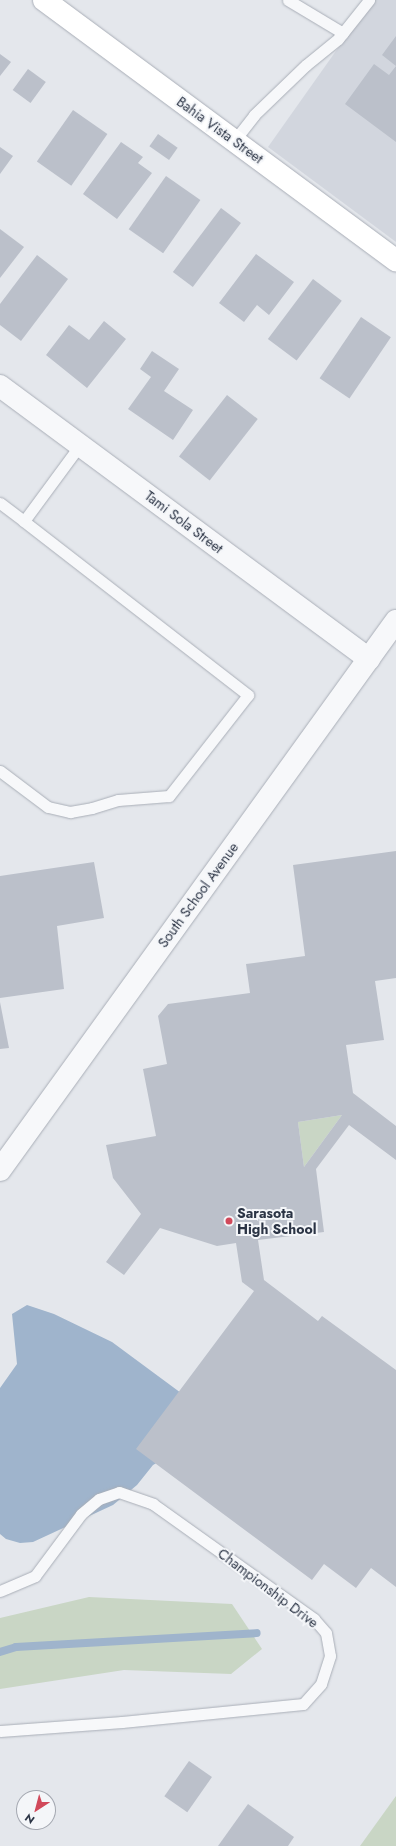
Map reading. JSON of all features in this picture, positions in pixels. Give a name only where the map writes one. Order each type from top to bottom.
[{"type":"street","name":"Bahia Vista Street","points":[[44,0],[396,260]]},
{"type":"street","name":"Tami Sola Street","points":[[0,386],[369,659]]},
{"type":"street","name":"South School Avenue","points":[[0,1170],[396,621]]},
{"type":"lane","points":[[288,0],[343,33]]},
{"type":"lane","points":[[234,140],[254,115],[343,33],[368,0]]},
{"type":"lane","points":[[24,521],[80,445]]},
{"type":"lane","points":[[0,503],[248,695],[169,796],[118,800],[92,808],[70,812],[48,807],[0,771]]},
{"type":"lane","name":"Championship Drive","points":[[0,1591],[35,1576],[81,1514],[98,1499],[119,1492],[153,1504],[314,1619],[326,1633],[330,1656],[321,1684],[303,1704],[122,1722],[0,1731]]},
{"type":"shaded area","points":[[372,0],[396,0],[396,242],[268,147]]},
{"type":"green space","points":[[342,1115],[304,1167],[298,1122]]},
{"type":"green space","points":[[89,1597],[232,1604],[262,1649],[231,1674],[124,1670],[0,1689],[0,1618]]},
{"type":"green space","points":[[396,1796],[396,1846],[360,1846]]},
{"type":"water","points":[[27,1305],[54,1314],[112,1342],[181,1393],[165,1458],[153,1465],[137,1485],[113,1505],[33,1542],[20,1543],[6,1539],[0,1534],[0,1388],[17,1364],[12,1314]]},
{"type":"building","points":[[396,36],[396,66],[382,55]]},
{"type":"building","points":[[0,54],[11,62],[0,76]]},
{"type":"building","points":[[374,64],[389,75],[396,66],[396,142],[345,104]]},
{"type":"building","points":[[28,69],[46,82],[31,103],[13,90]]},
{"type":"building","points":[[73,110],[107,134],[71,186],[37,162]]},
{"type":"building","points":[[158,134],[178,148],[169,160],[149,146]]},
{"type":"building","points":[[121,142],[143,157],[138,163],[152,173],[117,219],[83,194]]},
{"type":"building","points":[[0,147],[13,156],[0,174]]},
{"type":"building","points":[[166,176],[200,200],[163,253],[129,229]]},
{"type":"building","points":[[221,208],[241,223],[193,287],[173,272]]},
{"type":"building","points":[[0,229],[24,247],[0,278]]},
{"type":"building","points":[[256,254],[294,282],[269,315],[257,305],[244,322],[219,303]]},
{"type":"building","points":[[37,255],[68,279],[21,341],[0,325],[0,304]]},
{"type":"building","points":[[313,279],[342,301],[297,361],[268,339]]},
{"type":"building","points":[[361,317],[391,337],[349,398],[320,378]]},
{"type":"building","points":[[104,321],[126,339],[87,388],[46,355],[69,325],[89,340]]},
{"type":"building","points":[[152,351],[179,369],[164,391],[193,410],[173,440],[128,409],[151,377],[140,369]]},
{"type":"building","points":[[227,395],[258,419],[210,480],[179,456]]},
{"type":"building","name":"Sarasota High School","points":[[396,851],[396,978],[375,981],[384,1040],[346,1045],[353,1093],[396,1126],[396,1160],[349,1125],[316,1169],[324,1232],[258,1240],[264,1280],[318,1321],[322,1316],[396,1370],[396,1587],[371,1568],[356,1588],[324,1564],[312,1580],[136,1449],[254,1291],[242,1282],[236,1243],[217,1246],[160,1228],[124,1275],[106,1262],[141,1214],[113,1178],[106,1145],[156,1136],[143,1069],[167,1064],[158,1016],[168,1004],[250,993],[246,964],[305,956],[293,865]],"holes":[[[342,1115],[304,1167],[298,1122]]]},
{"type":"building","points":[[94,862],[104,918],[57,926],[64,989],[0,998],[0,876]]},
{"type":"building","points":[[0,1002],[9,1048],[0,1049]]},
{"type":"building","points":[[189,1761],[212,1777],[187,1812],[164,1796]]},
{"type":"building","points":[[248,1804],[294,1837],[288,1846],[218,1846]]},
{"type":"waterway","points":[[0,1652],[16,1647],[257,1633]]},
{"type":"place","name":"Sarasota High School","points":[[229,1221]]}]
